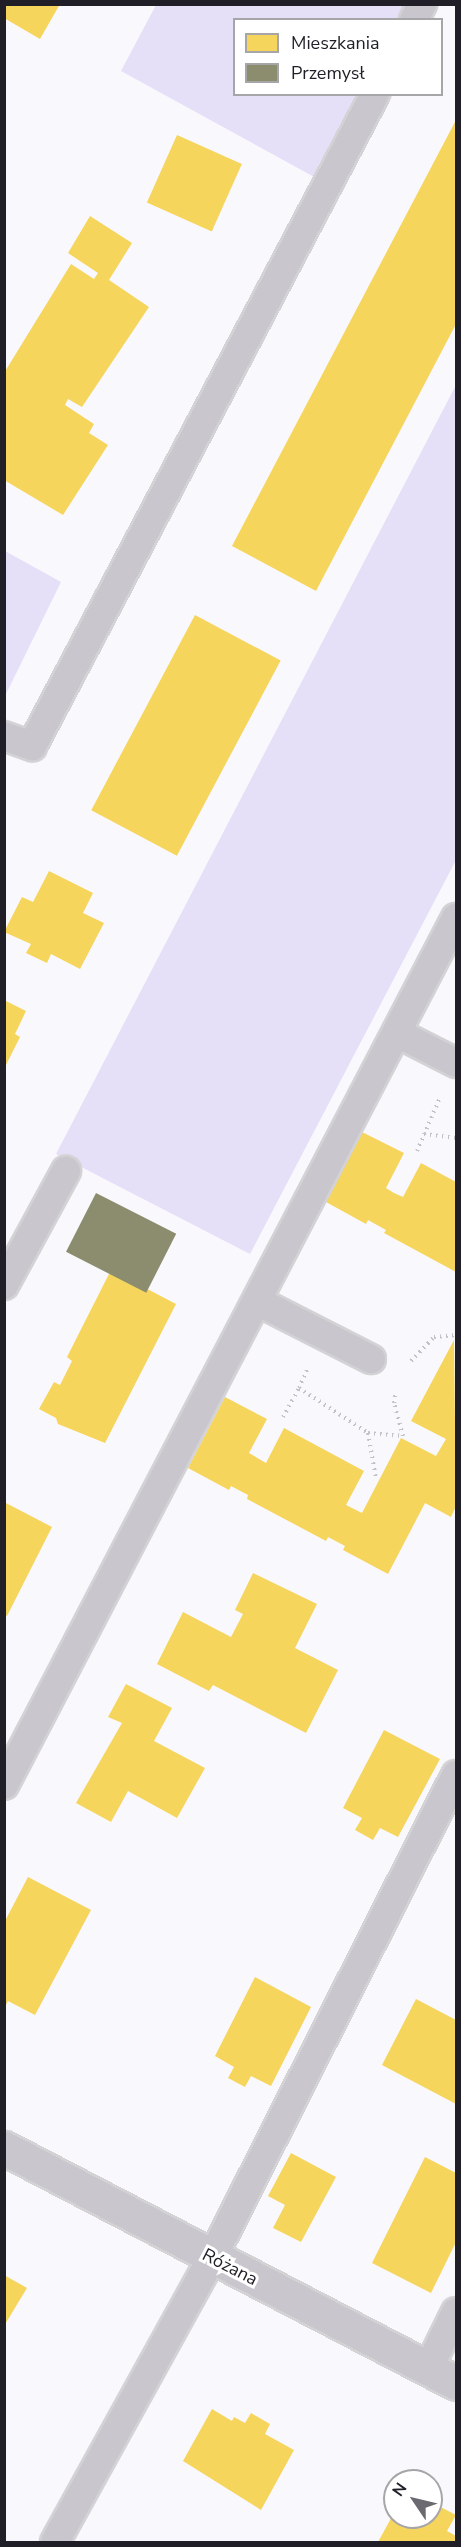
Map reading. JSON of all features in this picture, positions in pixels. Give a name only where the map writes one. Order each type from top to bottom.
[{"type":"street","name":"Różana","points":[[4,2148],[212,2258],[443,2375]]},
{"type":"lane","points":[[415,18],[422,4]]},
{"type":"lane","points":[[4,736],[32,746],[374,96]]},
{"type":"lane","points":[[4,1785],[456,918]]},
{"type":"lane","points":[[397,1033],[456,1063]]},
{"type":"lane","points":[[4,1285],[66,1171]]},
{"type":"lane","points":[[257,1301],[370,1359]]},
{"type":"lane","points":[[55,2542],[212,2258],[456,1775]]},
{"type":"lane","points":[[443,2375],[456,2312]]},
{"type":"path","points":[[417,1152],[456,1063]]},
{"type":"path","points":[[424,1134],[456,1138]]},
{"type":"path","points":[[368,1433],[376,1479]]},
{"type":"shaded area","points":[[156,5],[405,5],[398,18],[233,18],[233,96],[358,96],[316,178],[121,71]]},
{"type":"shaded area","points":[[456,385],[456,860],[250,1254],[56,1154]]},
{"type":"shaded area","points":[[5,551],[61,582],[5,696]]},
{"type":"building: Mieszkania","points":[[4,4],[60,4],[40,39],[4,18]]},
{"type":"building: Mieszkania","points":[[456,120],[456,324],[316,591],[232,546]]},
{"type":"building: Mieszkania","points":[[177,135],[242,164],[212,231],[147,203]]},
{"type":"building: Mieszkania","points":[[90,216],[132,243],[109,280],[149,307],[82,407],[68,399],[65,405],[94,424],[89,433],[108,445],[63,515],[4,480],[4,373],[71,264],[94,279],[98,273],[68,253]]},
{"type":"building: Mieszkania","points":[[195,615],[281,661],[177,856],[91,810]]},
{"type":"building: Mieszkania","points":[[49,871],[93,893],[83,913],[104,923],[80,969],[51,954],[47,963],[26,953],[31,944],[4,932],[22,897],[33,902]]},
{"type":"building: Mieszkania","points":[[4,1000],[26,1011],[15,1034],[20,1037],[4,1069]]},
{"type":"building: Mieszkania","points":[[362,1132],[404,1153],[386,1188],[394,1193],[403,1197],[421,1163],[456,1182],[456,1272],[384,1233],[386,1230],[368,1220],[366,1224],[326,1202]]},
{"type":"building: Mieszkania","points":[[111,1270],[176,1304],[105,1443],[58,1424],[56,1418],[39,1409],[54,1382],[60,1385],[72,1361],[67,1357]]},
{"type":"building: Mieszkania","points":[[454,1340],[456,1506],[451,1517],[425,1503],[388,1574],[343,1550],[345,1546],[328,1537],[326,1541],[247,1499],[248,1495],[231,1486],[229,1490],[188,1468],[225,1397],[267,1419],[249,1453],[266,1463],[284,1428],[364,1471],[346,1505],[362,1513],[401,1438],[436,1456],[446,1439],[411,1421]]},
{"type":"building: Mieszkania","points":[[4,1502],[52,1527],[7,1616],[4,1614]]},
{"type":"building: Mieszkania","points":[[253,1573],[317,1604],[295,1648],[338,1670],[306,1733],[213,1685],[209,1691],[157,1664],[183,1612],[231,1637],[243,1614],[235,1610]]},
{"type":"building: Mieszkania","points":[[126,1684],[172,1708],[154,1741],[205,1768],[177,1818],[128,1791],[111,1822],[76,1803],[122,1723],[108,1717]]},
{"type":"building: Mieszkania","points":[[384,1730],[440,1759],[398,1837],[380,1828],[373,1840],[355,1830],[362,1818],[343,1808]]},
{"type":"building: Mieszkania","points":[[28,1877],[91,1910],[35,2015],[8,2001],[5,2007],[5,1921]]},
{"type":"building: Mieszkania","points":[[255,1977],[311,2007],[271,2086],[251,2076],[245,2087],[228,2078],[234,2067],[215,2056]]},
{"type":"building: Mieszkania","points":[[416,1999],[456,2020],[456,2104],[382,2065]]},
{"type":"building: Mieszkania","points":[[291,2153],[336,2177],[301,2242],[273,2228],[285,2205],[268,2196]]},
{"type":"building: Mieszkania","points":[[425,2157],[456,2173],[456,2242],[431,2293],[372,2263]]},
{"type":"building: Mieszkania","points":[[4,2275],[27,2288],[4,2326]]},
{"type":"building: Mieszkania","points":[[212,2409],[232,2421],[234,2417],[245,2423],[251,2413],[270,2424],[265,2434],[294,2450],[261,2510],[183,2461]]},
{"type":"building: Mieszkania","points":[[443,2508],[456,2515],[447,2531],[456,2536],[456,2542],[378,2542],[385,2529],[443,2529]]},
{"type":"building: Przemysł","points":[[96,1193],[176,1234],[146,1293],[66,1252]]}]
